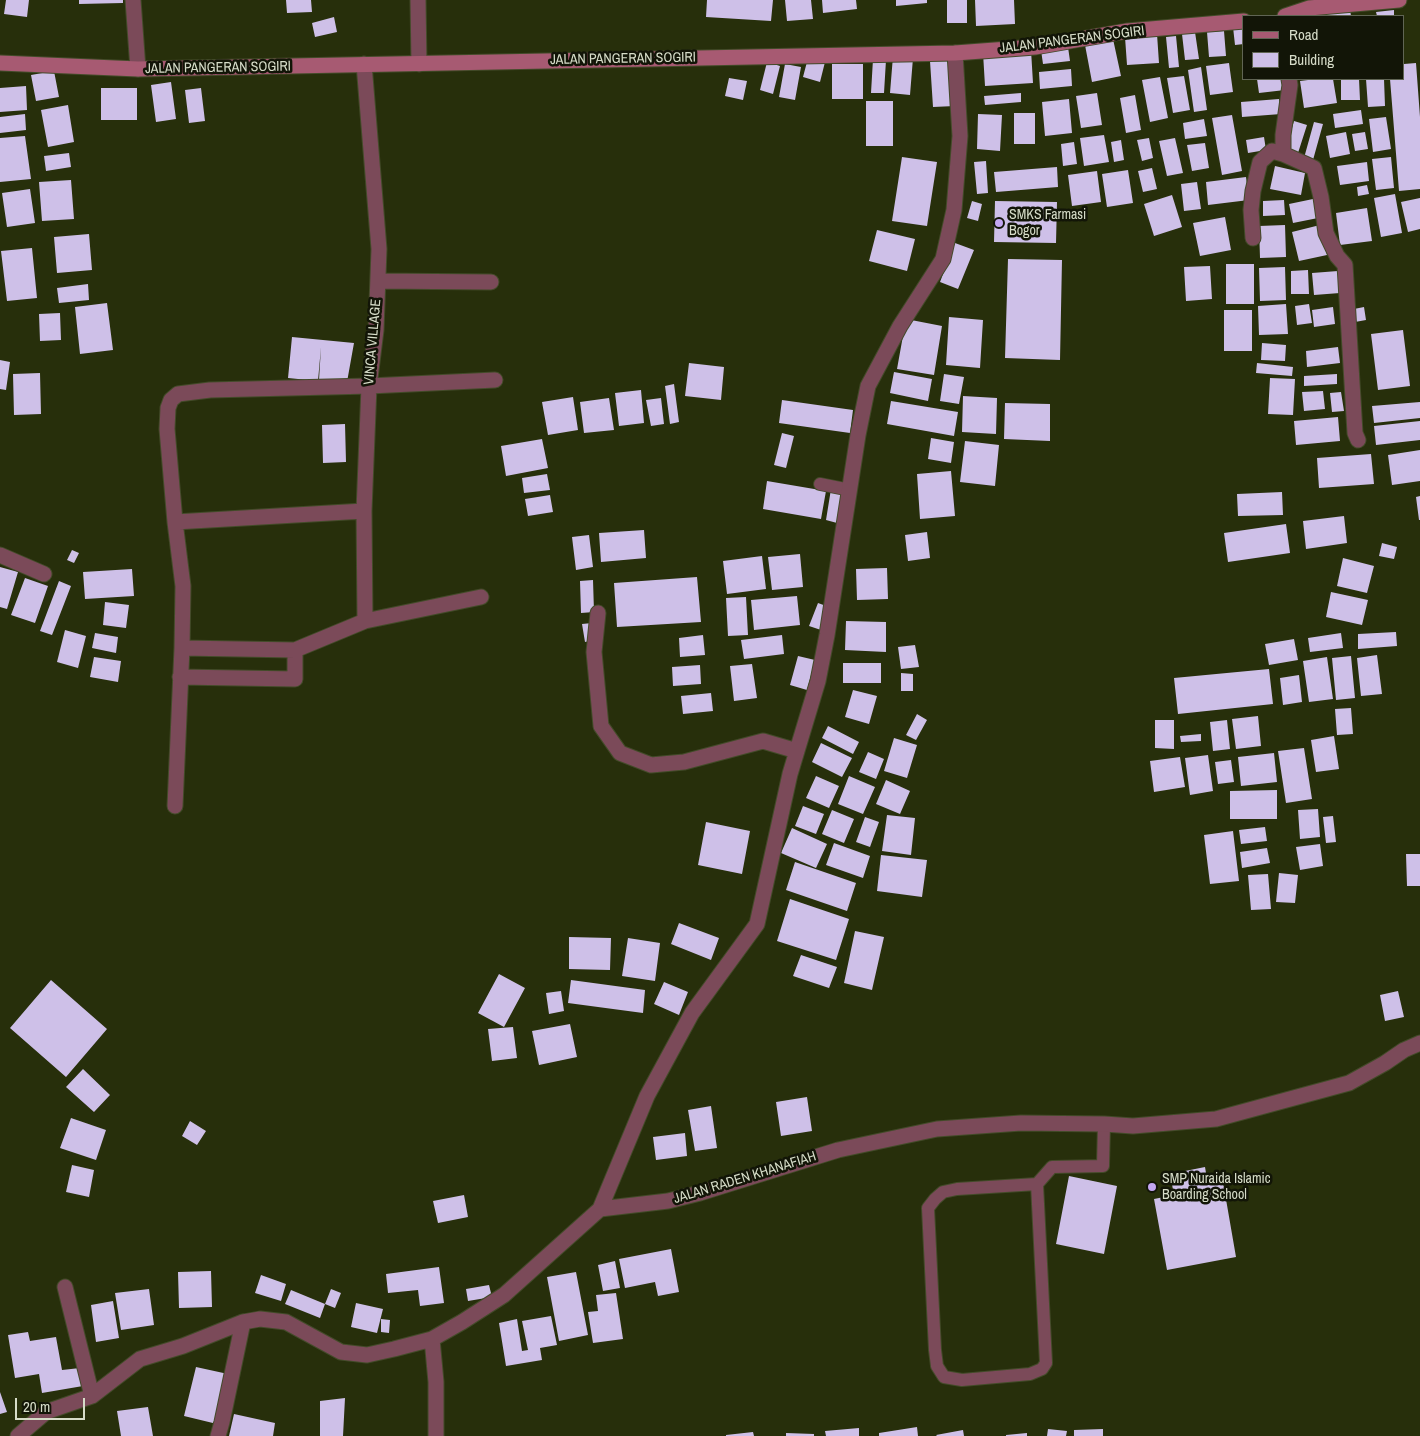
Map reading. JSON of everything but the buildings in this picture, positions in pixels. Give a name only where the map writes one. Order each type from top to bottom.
[{"type":"street","points":[[134,0],[138,69]]},
{"type":"street","points":[[418,0],[419,64]]},
{"type":"street","points":[[1288,15],[1309,8],[1398,0]]},
{"type":"street","name":"JALAN PANGERAN SOGIRI","points":[[0,63],[138,69],[955,53],[1035,47],[1127,31],[1242,21]]},
{"type":"street","points":[[18,1436],[46,1412],[92,1396],[140,1359],[183,1346],[243,1322],[260,1319],[286,1322],[341,1352],[367,1355],[394,1350],[432,1339],[504,1295],[600,1209],[647,1096],[692,1013],[757,924],[790,774],[818,681],[826,644],[858,435],[868,386],[900,326],[942,259],[954,210],[960,136],[955,53]]},
{"type":"street","name":"VINCA VILLAGE","points":[[364,64],[379,249],[376,330],[369,386],[364,511],[365,621]]},
{"type":"street","points":[[1283,154],[1282,136],[1289,80]]},
{"type":"street","points":[[1253,238],[1251,210],[1253,191],[1260,162],[1272,151],[1314,168],[1321,197],[1326,233],[1337,256],[1345,266],[1355,433],[1358,440]]},
{"type":"street","points":[[378,281],[491,282]]},
{"type":"street","points":[[175,806],[183,586],[174,522],[167,429],[168,408],[171,400],[178,394],[210,390],[369,386],[495,380]]},
{"type":"street","points":[[174,522],[364,511]]},
{"type":"street","points":[[0,556],[44,574]]},
{"type":"street","points":[[182,648],[295,650],[365,621],[481,598]]},
{"type":"street","points":[[598,613],[594,652],[601,726],[620,753],[651,765],[684,762],[763,741],[797,751]]},
{"type":"street","points":[[180,677],[295,679],[295,650]]},
{"type":"street","name":"JALAN RADEN KHANAFIAH","points":[[600,1209],[668,1201],[700,1193],[838,1150],[937,1129],[1021,1123],[1133,1126],[1216,1119],[1349,1083],[1404,1050],[1420,1043]]},
{"type":"street","points":[[65,1287],[92,1396]]},
{"type":"street","points":[[218,1436],[243,1322]]},
{"type":"street","points":[[432,1339],[436,1382],[436,1436]]},
{"type":"lane","points":[[820,484],[850,490]]},
{"type":"lane","points":[[1037,1184],[957,1189],[943,1192],[928,1208],[935,1350],[937,1366],[944,1377],[962,1380],[1030,1374],[1042,1369],[1046,1363],[1037,1184],[1052,1167],[1103,1166],[1104,1124]]},
{"type":"place","name":"SMKS Farmasi Bogor","points":[[999,223]]},
{"type":"place","name":"SMP Nuraida Islamic Boarding School","points":[[1152,1187]]}]
